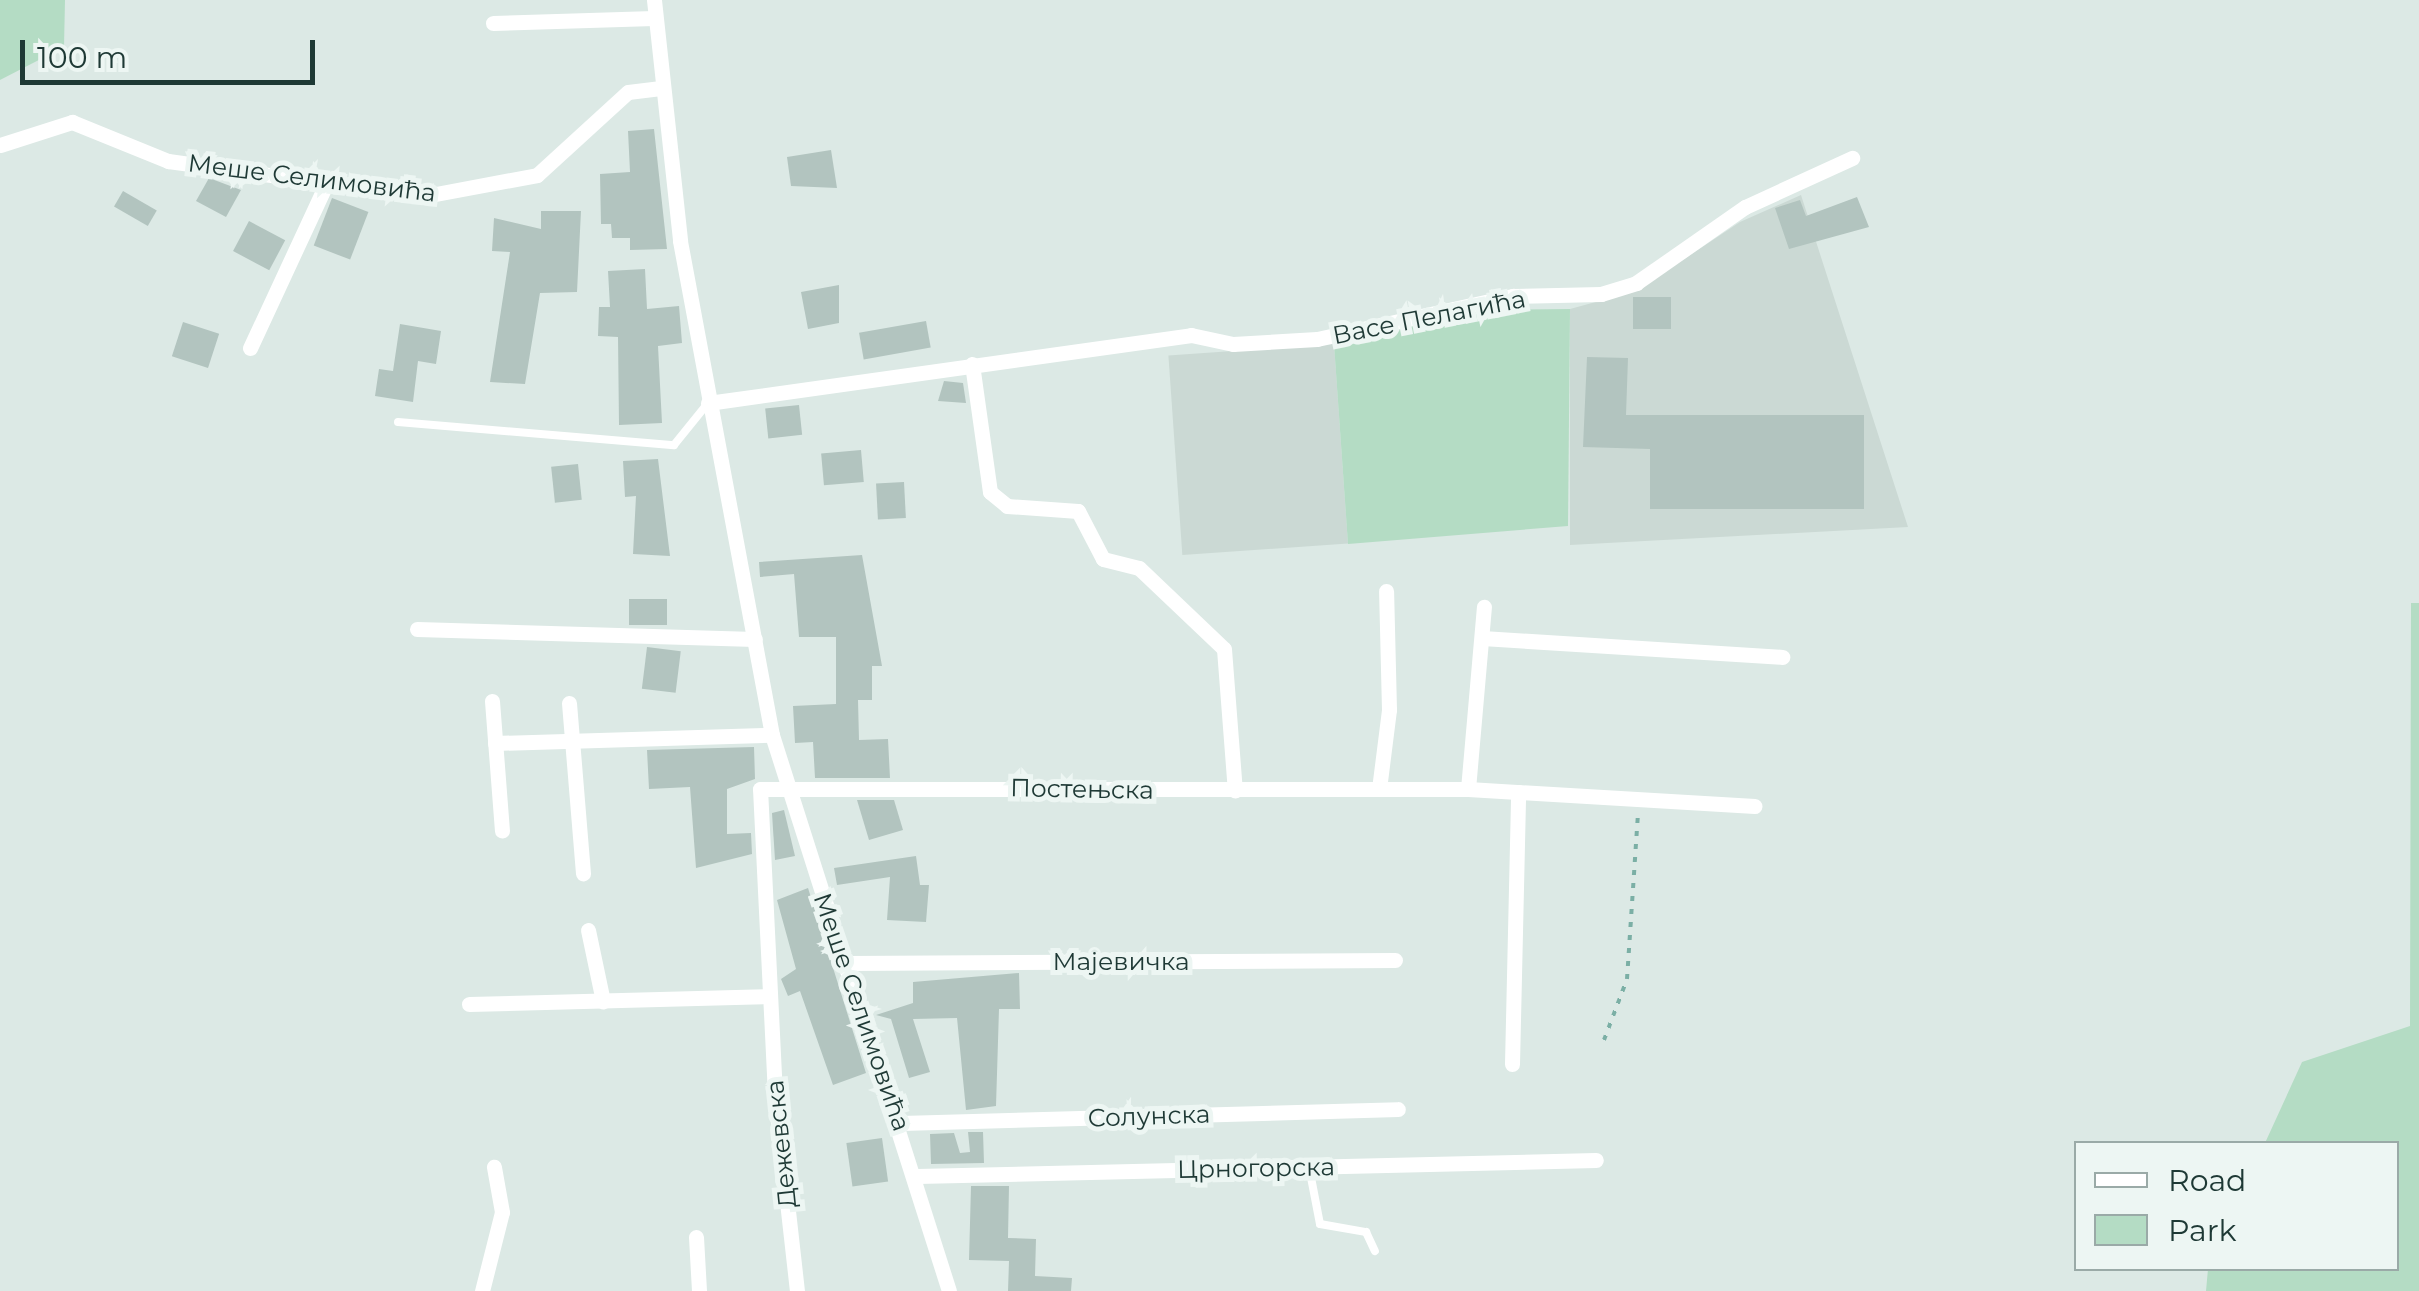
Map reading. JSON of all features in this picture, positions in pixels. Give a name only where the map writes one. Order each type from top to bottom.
[{"type":"street","name":"Меше Селимовића","points":[[654,0],[660,88],[708,402],[772,734],[786,787],[901,1123],[949,1291]]},
{"type":"street","points":[[493,23],[654,18]]},
{"type":"street","name":"Меше Селимовића","points":[[0,145],[72,122],[168,162],[425,196],[537,175],[628,92],[660,88]]},
{"type":"street","name":"Васе Пелагића","points":[[708,402],[1191,336],[1233,344],[1316,339],[1513,296],[1601,294],[1652,273],[1745,207],[1852,158]]},
{"type":"street","points":[[250,348],[327,182]]},
{"type":"street","points":[[972,364],[977,450],[990,492],[1007,506],[1078,511],[1103,559],[1139,568],[1224,649],[1235,791]]},
{"type":"street","points":[[1378,789],[1389,710],[1386,591]]},
{"type":"street","points":[[1468,790],[1484,607]]},
{"type":"street","points":[[417,629],[754,639]]},
{"type":"street","points":[[1482,638],[1782,657]]},
{"type":"street","points":[[492,701],[502,831]]},
{"type":"street","points":[[568,703],[582,872]]},
{"type":"street","points":[[495,743],[772,734]]},
{"type":"street","name":"Постењска","points":[[786,787],[1468,790],[1754,806]]},
{"type":"street","name":"Дежевска","points":[[786,787],[753,796],[796,1291]]},
{"type":"street","points":[[1512,1064],[1518,792]]},
{"type":"street","points":[[588,930],[603,1001]]},
{"type":"street","name":"Мајевичка","points":[[847,963],[1394,960]]},
{"type":"street","points":[[469,1004],[770,996]]},
{"type":"street","name":"Солунска","points":[[901,1123],[1398,1109]]},
{"type":"street","name":"Црногорска","points":[[916,1176],[1596,1160]]},
{"type":"street","points":[[482,1291],[502,1212],[494,1167]]},
{"type":"street","points":[[696,1236],[698,1291]]},
{"type":"lane","points":[[398,422],[674,446],[708,402]]},
{"type":"lane","points":[[1309,1167],[1320,1224],[1366,1232],[1375,1252]]},
{"type":"path","points":[[1604,1040],[1627,979],[1639,799]]},
{"type":"shaded area","points":[[1801,195],[1908,527],[1570,545],[1570,309],[1636,291],[1740,222]]},
{"type":"shaded area","points":[[1334,344],[1348,544],[1182,555],[1168,356]]},
{"type":"green space","points":[[0,0],[65,0],[64,47],[0,80]]},
{"type":"green space","points":[[1570,309],[1568,526],[1348,544],[1334,344],[1479,310]]},
{"type":"green space","points":[[2411,603],[2419,603],[2419,1291],[2206,1291],[2208,1271],[2399,1271],[2399,1141],[2266,1141],[2302,1062],[2410,1026]]},
{"type":"building","points":[[654,129],[667,249],[630,250],[630,238],[612,238],[611,224],[601,224],[600,174],[630,172],[628,131]]},
{"type":"building","points":[[831,150],[837,188],[791,186],[787,157]]},
{"type":"building","points":[[209,178],[241,190],[226,217],[196,201]]},
{"type":"building","points":[[123,191],[157,210],[148,226],[114,207]]},
{"type":"building","points":[[1857,197],[1869,227],[1789,249],[1775,208],[1800,200],[1806,216]]},
{"type":"building","points":[[332,198],[368,212],[350,260],[314,246]]},
{"type":"building","points":[[541,211],[581,211],[577,292],[540,293],[525,384],[490,382],[510,252],[492,251],[494,218],[541,229]]},
{"type":"building","points":[[249,221],[285,240],[269,270],[233,251]]},
{"type":"building","points":[[645,269],[647,309],[679,306],[682,343],[658,346],[662,423],[619,425],[618,337],[598,336],[599,307],[610,307],[608,271]]},
{"type":"building","points":[[839,285],[839,323],[808,329],[801,292]]},
{"type":"building","points":[[1633,297],[1671,297],[1671,329],[1633,329]]},
{"type":"building","points":[[926,321],[931,348],[864,359],[859,333]]},
{"type":"building","points":[[183,322],[219,334],[208,368],[172,356]]},
{"type":"building","points":[[400,324],[441,331],[436,364],[418,361],[413,402],[375,396],[379,369],[393,371]]},
{"type":"building","points":[[1587,357],[1628,358],[1626,415],[1864,415],[1864,509],[1650,509],[1650,449],[1583,447]]},
{"type":"building","points":[[944,381],[963,383],[966,403],[938,401]]},
{"type":"building","points":[[799,405],[802,435],[768,438],[765,409]]},
{"type":"building","points":[[861,450],[864,482],[824,485],[821,453]]},
{"type":"building","points":[[658,459],[670,556],[633,554],[636,496],[625,497],[623,461]]},
{"type":"building","points":[[578,464],[582,500],[555,503],[551,467]]},
{"type":"building","points":[[904,482],[906,518],[878,519],[876,483]]},
{"type":"building","points":[[862,555],[882,666],[872,666],[872,700],[858,700],[859,740],[888,739],[890,778],[815,778],[813,742],[795,743],[793,706],[836,704],[836,637],[799,637],[794,574],[760,577],[759,562]]},
{"type":"building","points":[[629,599],[667,599],[667,625],[629,625]]},
{"type":"building","points":[[647,647],[681,651],[676,693],[642,689]]},
{"type":"building","points":[[754,747],[755,779],[727,789],[727,834],[751,833],[752,854],[696,868],[690,787],[649,789],[647,750]]},
{"type":"building","points":[[857,800],[894,800],[903,830],[869,840]]},
{"type":"building","points":[[784,810],[795,856],[775,860],[772,813]]},
{"type":"building","points":[[916,856],[920,885],[929,885],[926,922],[887,920],[890,877],[837,885],[834,868]]},
{"type":"building","points":[[808,888],[866,1073],[833,1085],[800,991],[788,996],[781,979],[796,969],[777,900]]},
{"type":"building","points":[[1019,973],[1020,1009],[999,1009],[996,1106],[966,1110],[957,1018],[913,1019],[930,1072],[909,1078],[891,1019],[876,1015],[913,1003],[913,982]]},
{"type":"building","points":[[968,1132],[983,1132],[984,1163],[931,1164],[930,1134],[954,1133],[960,1153],[970,1152]]},
{"type":"building","points":[[882,1138],[888,1182],[852,1187],[846,1143]]},
{"type":"building","points":[[971,1186],[1009,1186],[1008,1238],[1036,1239],[1035,1276],[1072,1278],[1071,1291],[1008,1291],[1009,1261],[969,1260]]}]
